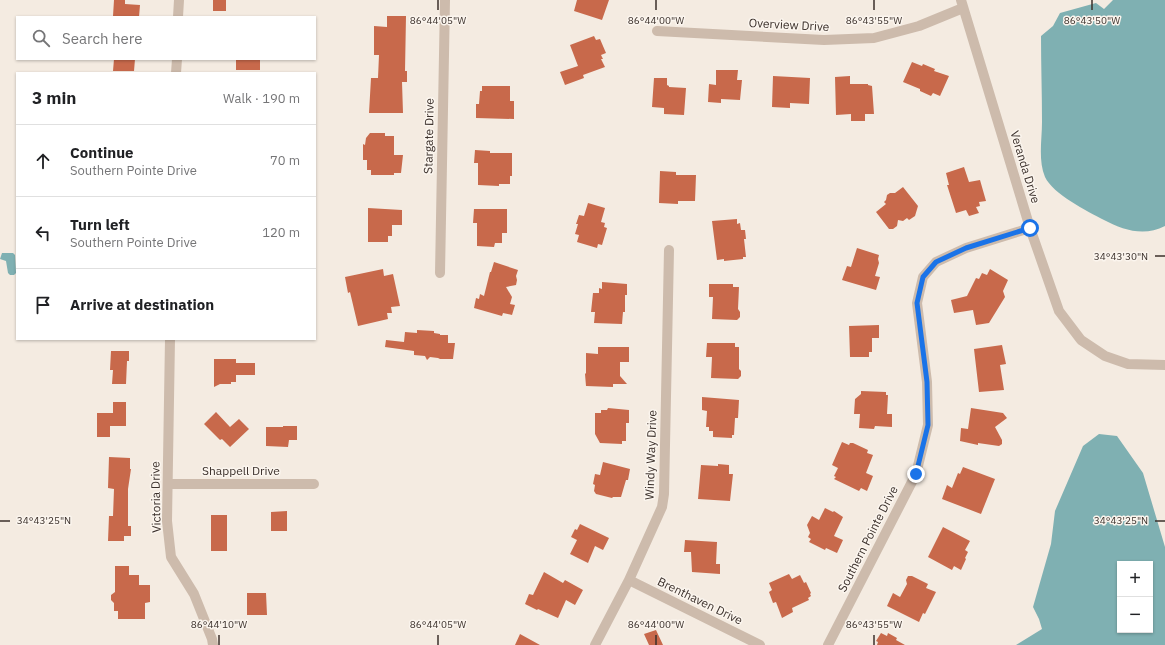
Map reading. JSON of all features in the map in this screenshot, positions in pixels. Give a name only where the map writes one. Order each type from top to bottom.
[{"type":"street","points":[[178,16],[179,0]]},
{"type":"street","name":"Stargate Drive","points":[[440,273],[445,0]]},
{"type":"street","name":"Overview Drive","points":[[657,31],[824,40],[874,38],[919,26],[962,4]]},
{"type":"street","name":"Veranda Drive","points":[[962,4],[1030,228],[1059,311],[1081,340],[1105,356],[1128,364],[1165,365]]},
{"type":"street","points":[[176,72],[177,60]]},
{"type":"street","name":"Southern Pointe Drive","points":[[828,645],[916,474],[928,425],[927,382],[917,303],[923,277],[936,262],[966,248],[1030,228]]},
{"type":"street","name":"Windy Way Drive","points":[[595,645],[629,580],[662,507],[664,494],[669,250]]},
{"type":"street","name":"Victoria Drive","points":[[170,340],[167,521],[171,557],[194,594],[213,645]]},
{"type":"street","name":"Shappell Drive","points":[[168,484],[314,484]]},
{"type":"street","name":"Brenthaven Drive","points":[[629,580],[760,645]]},
{"type":"water","points":[[1113,0],[1165,0],[1165,226],[1149,231],[1141,232],[1119,227],[1071,202],[1055,190],[1049,183],[1045,177],[1042,164],[1041,36],[1053,26],[1060,13],[1096,3],[1104,9]]},
{"type":"water","points":[[2,253],[13,253],[15,255],[16,273],[14,275],[10,275],[8,273],[6,261],[0,259]]},
{"type":"water","points":[[1099,434],[1117,436],[1143,473],[1165,547],[1165,645],[1016,645],[1042,629],[1033,607],[1051,544],[1055,511],[1083,446]]},
{"type":"building","points":[[114,0],[125,0],[125,4],[140,5],[139,16],[113,16]]},
{"type":"building","points":[[213,0],[226,0],[226,11],[213,11]]},
{"type":"building","points":[[577,0],[609,0],[602,20],[574,11]]},
{"type":"building","points":[[387,16],[406,16],[405,71],[407,71],[407,82],[402,82],[403,113],[369,113],[371,78],[378,78],[379,55],[374,55],[374,26],[387,27]]},
{"type":"building","points":[[594,36],[596,40],[600,39],[606,53],[601,55],[603,59],[601,59],[605,67],[583,75],[584,78],[565,85],[560,72],[578,66],[570,45]]},
{"type":"building","points":[[114,60],[135,60],[134,71],[113,71]]},
{"type":"building","points":[[236,60],[260,60],[260,70],[236,70]]},
{"type":"building","points":[[912,62],[922,66],[923,64],[935,69],[934,71],[949,76],[940,96],[933,93],[931,96],[920,91],[920,89],[903,82]]},
{"type":"building","points":[[716,70],[738,70],[737,80],[742,80],[740,100],[721,99],[721,103],[708,102],[709,84],[716,85]]},
{"type":"building","points":[[773,76],[810,78],[809,104],[790,103],[790,108],[772,107]]},
{"type":"building","points":[[850,76],[850,84],[868,84],[872,86],[874,114],[865,114],[865,121],[851,121],[851,114],[836,115],[835,77]]},
{"type":"building","points":[[654,78],[667,78],[667,85],[669,87],[686,88],[684,115],[664,114],[664,108],[652,107]]},
{"type":"building","points":[[482,86],[510,86],[510,101],[514,101],[514,119],[476,118],[476,104],[479,104]]},
{"type":"building","points":[[370,133],[385,133],[385,136],[394,136],[394,155],[403,155],[401,173],[394,173],[394,175],[371,175],[371,170],[367,170],[367,160],[363,160],[363,144],[365,145],[366,138]]},
{"type":"building","points":[[475,150],[490,151],[490,153],[512,153],[512,176],[510,176],[510,184],[499,184],[499,186],[478,185],[478,163],[474,163]]},
{"type":"building","points":[[964,167],[969,182],[980,180],[986,201],[979,202],[980,206],[976,207],[979,213],[969,216],[966,210],[956,213],[947,185],[949,185],[946,173]]},
{"type":"building","points":[[660,171],[676,172],[676,175],[696,175],[695,201],[678,201],[678,204],[659,203]]},
{"type":"building","points":[[903,187],[918,206],[915,216],[909,220],[907,218],[903,221],[898,220],[897,226],[893,229],[889,229],[876,212],[886,204],[884,202],[887,195],[890,193],[895,193]]},
{"type":"building","points":[[588,203],[605,208],[601,222],[605,223],[604,227],[607,228],[602,245],[598,244],[597,248],[577,242],[579,235],[575,234],[579,215],[584,216]]},
{"type":"building","points":[[368,208],[402,210],[402,225],[392,225],[392,236],[388,236],[388,242],[368,242]]},
{"type":"building","points":[[474,209],[507,209],[507,233],[502,233],[502,243],[495,243],[494,247],[477,246],[477,223],[473,223]]},
{"type":"building","points":[[737,219],[737,224],[740,223],[741,230],[745,230],[746,239],[744,239],[746,257],[743,257],[743,259],[724,261],[724,259],[717,260],[712,221]]},
{"type":"building","points":[[857,248],[879,255],[879,263],[875,276],[880,277],[876,290],[842,280],[847,266],[851,267]]},
{"type":"building","points":[[494,262],[518,270],[516,285],[506,287],[512,297],[510,304],[515,305],[512,315],[503,313],[502,316],[474,308],[476,298],[479,299],[480,294],[484,296]]},
{"type":"building","points":[[383,269],[384,276],[393,274],[400,306],[391,307],[392,313],[387,313],[388,319],[358,326],[350,292],[348,293],[345,277]]},
{"type":"building","points":[[990,269],[1008,280],[1003,291],[1005,297],[989,323],[976,325],[973,310],[954,313],[951,300],[967,296],[976,278],[979,279],[982,273],[987,275]]},
{"type":"building","points":[[602,282],[627,284],[627,295],[625,295],[625,312],[623,312],[622,324],[594,323],[595,312],[591,312],[593,293],[599,293],[599,288],[602,289]]},
{"type":"building","points":[[709,284],[733,284],[733,287],[739,287],[738,309],[740,312],[740,317],[737,320],[712,319],[713,297],[709,297]]},
{"type":"building","points":[[879,325],[879,338],[872,338],[872,352],[869,352],[869,357],[850,357],[849,326]]},
{"type":"building","points":[[417,330],[434,331],[434,333],[440,335],[448,335],[448,343],[455,343],[453,359],[430,357],[427,360],[425,356],[414,355],[414,351],[385,347],[386,340],[404,342],[405,332],[417,333]]},
{"type":"building","points":[[707,343],[735,343],[735,347],[739,347],[739,369],[741,371],[741,376],[738,379],[711,378],[712,357],[706,357]]},
{"type":"building","points":[[1002,345],[1006,364],[1000,365],[1004,390],[979,392],[974,349]]},
{"type":"building","points":[[598,347],[629,347],[629,362],[620,362],[620,376],[627,384],[613,384],[613,387],[586,386],[586,353],[598,354]]},
{"type":"building","points":[[111,351],[129,351],[126,384],[112,384],[113,370],[110,370]]},
{"type":"building","points":[[214,359],[236,359],[236,363],[255,363],[255,375],[236,375],[236,382],[231,382],[231,384],[220,384],[214,387]]},
{"type":"building","points":[[861,391],[886,392],[886,395],[888,395],[887,414],[892,414],[892,427],[875,426],[874,429],[859,428],[860,414],[854,414],[855,399],[861,394]]},
{"type":"building","points":[[702,397],[739,400],[738,418],[735,418],[734,435],[732,435],[732,438],[713,437],[713,431],[709,431],[709,427],[706,427],[707,411],[702,410]]},
{"type":"building","points":[[113,402],[126,402],[126,426],[110,426],[110,437],[97,437],[97,413],[113,413]]},
{"type":"building","points":[[608,408],[629,410],[629,423],[626,423],[626,441],[622,441],[622,444],[600,443],[595,434],[595,413],[601,413],[601,410],[607,410]]},
{"type":"building","points":[[971,408],[1003,413],[1007,418],[995,427],[1002,440],[1002,444],[999,446],[978,443],[978,445],[960,441],[961,428],[968,429]]},
{"type":"building","points":[[216,412],[230,427],[239,419],[249,429],[230,447],[222,439],[220,440],[204,424]]},
{"type":"building","points":[[297,426],[297,440],[289,440],[288,447],[266,446],[266,427]]},
{"type":"building","points":[[842,442],[849,445],[850,443],[853,443],[868,450],[867,453],[873,455],[866,473],[873,476],[867,491],[861,488],[859,491],[834,479],[838,468],[832,465]]},
{"type":"building","points":[[109,457],[130,458],[131,469],[128,489],[128,526],[131,526],[131,536],[124,536],[124,541],[108,541],[109,516],[113,516],[114,489],[108,488]]},
{"type":"building","points":[[603,462],[630,469],[628,480],[626,480],[621,497],[612,498],[596,494],[594,491],[595,485],[593,484],[595,474],[600,475]]},
{"type":"building","points":[[718,464],[729,465],[729,474],[733,474],[730,501],[698,499],[701,465],[718,466]]},
{"type":"building","points":[[963,467],[995,479],[981,514],[942,499],[947,485],[952,488],[958,473],[960,474]]},
{"type":"building","points":[[825,508],[833,512],[834,511],[843,517],[834,536],[843,540],[837,553],[826,548],[825,550],[809,542],[811,539],[808,537],[810,533],[807,525],[812,516],[819,520]]},
{"type":"building","points":[[287,511],[287,531],[271,531],[271,512]]},
{"type":"building","points":[[211,515],[227,515],[227,551],[211,551]]},
{"type":"building","points":[[580,524],[609,538],[603,550],[595,546],[588,563],[570,554],[577,540],[571,537],[575,529],[577,530]]},
{"type":"building","points":[[943,527],[970,541],[965,550],[968,552],[961,570],[954,566],[952,570],[928,557]]},
{"type":"building","points":[[685,540],[717,542],[716,564],[720,564],[720,574],[692,572],[691,552],[684,552]]},
{"type":"building","points":[[115,566],[129,566],[129,575],[139,575],[139,585],[150,585],[150,602],[145,603],[145,619],[118,619],[118,611],[114,611],[114,603],[111,600],[111,595],[115,592]]},
{"type":"building","points":[[544,572],[563,583],[565,580],[583,590],[575,605],[566,600],[558,618],[525,604],[529,594],[533,595]]},
{"type":"building","points":[[789,574],[792,579],[800,575],[804,583],[806,582],[811,596],[808,598],[809,600],[792,608],[793,612],[782,618],[776,602],[773,603],[769,592],[772,590],[769,583]]},
{"type":"building","points":[[908,576],[912,576],[928,584],[926,588],[936,592],[925,614],[923,613],[919,622],[887,606],[893,593],[900,597],[907,584],[906,580]]},
{"type":"building","points":[[247,593],[266,593],[267,615],[247,615]]},
{"type":"building","points":[[656,630],[663,645],[649,645],[644,634]]},
{"type":"building","points":[[881,633],[887,636],[888,633],[905,645],[877,645],[878,642],[876,641]]},
{"type":"building","points":[[520,634],[540,645],[515,645]]},
{"type":"route","points":[[916,474],[928,425],[927,382],[917,303],[923,277],[936,262],[966,248],[1030,228]]}]
